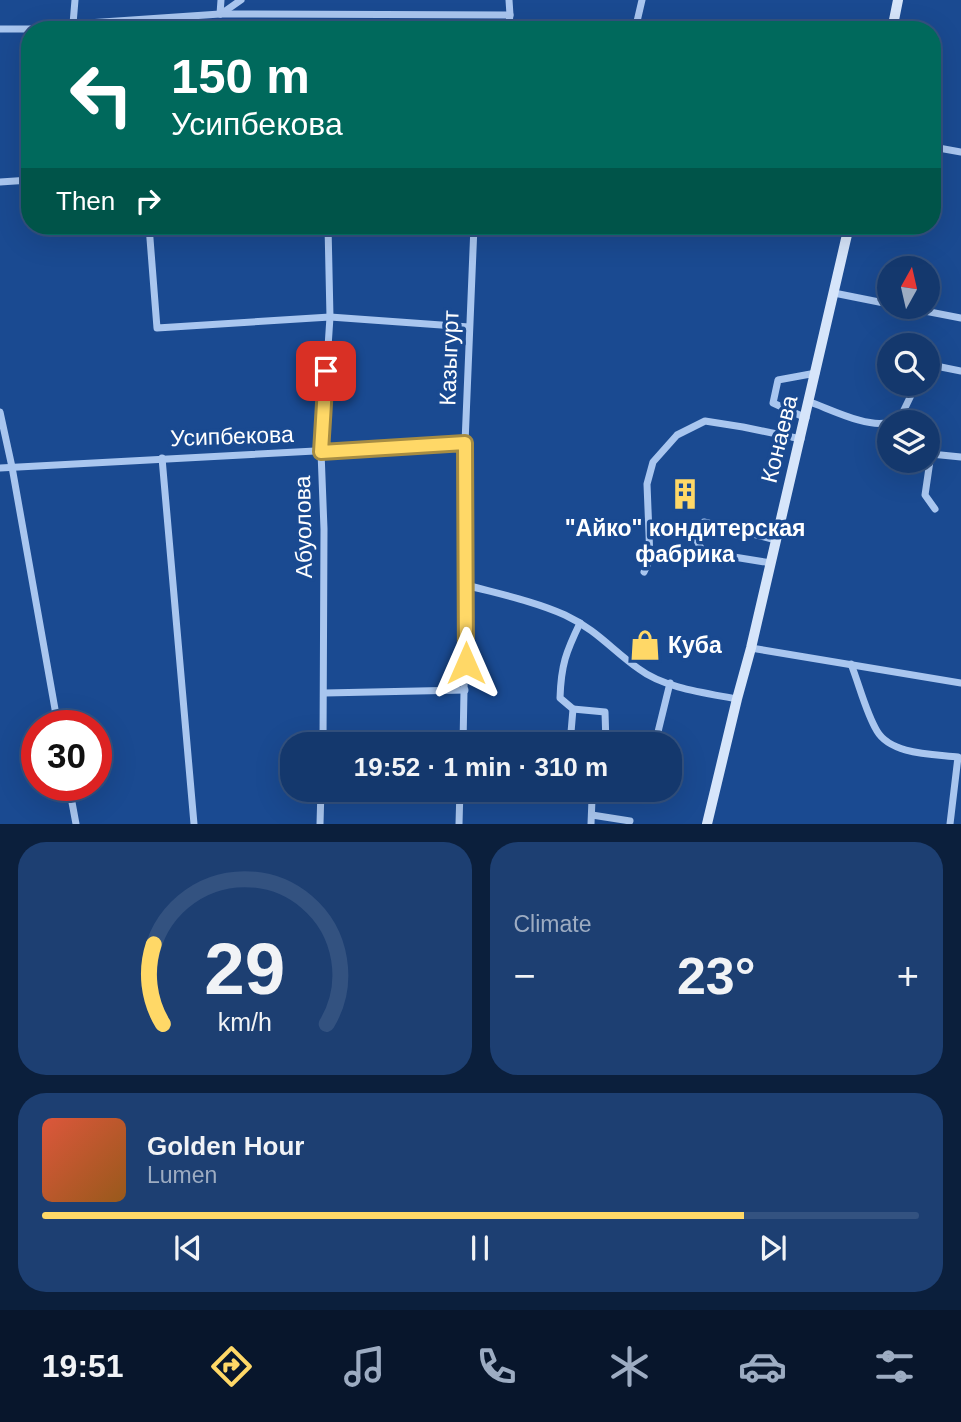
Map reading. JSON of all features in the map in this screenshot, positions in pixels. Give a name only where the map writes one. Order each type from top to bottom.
[{"type":"main road","points":[[894,21],[898,0]]},
{"type":"main road","name":"Конаева","points":[[707,824],[810,402],[847,235]]},
{"type":"street","points":[[74,21],[75,0]]},
{"type":"street","points":[[220,14],[221,0]]},
{"type":"street","points":[[220,14],[242,0]]},
{"type":"street","points":[[509,0],[509,21]]},
{"type":"street","points":[[637,21],[642,0]]},
{"type":"street","points":[[118,21],[220,14],[510,15]]},
{"type":"street","points":[[0,29],[21,29]]},
{"type":"street","points":[[941,148],[961,152]]},
{"type":"street","points":[[0,182],[21,181]]},
{"type":"street","points":[[150,235],[157,328],[330,317],[469,327]]},
{"type":"street","name":"Абуолова","points":[[323,732],[324,529],[321,452],[330,317],[328,235]]},
{"type":"street","name":"Казыгурт","points":[[463,732],[465,443],[474,235]]},
{"type":"street","points":[[834,293],[877,302]]},
{"type":"street","points":[[940,313],[961,317]]},
{"type":"street","points":[[940,367],[961,371]]},
{"type":"street","points":[[806,418],[773,403],[778,380],[816,373]]},
{"type":"street","points":[[810,402],[877,423]]},
{"type":"street","points":[[0,412],[55,710]]},
{"type":"street","points":[[644,572],[650,559],[647,484],[653,462],[677,435],[705,421],[801,439]]},
{"type":"street","name":"Усипбекова","points":[[0,468],[465,443]]},
{"type":"street","points":[[940,455],[961,457]]},
{"type":"street","points":[[162,458],[194,824]]},
{"type":"street","points":[[927,473],[925,495],[935,509]]},
{"type":"street","points":[[771,563],[703,552],[694,535],[704,522],[776,540]]},
{"type":"street","points":[[466,585],[564,615],[599,635],[640,671],[670,683],[737,699]]},
{"type":"street","points":[[580,623],[563,660],[560,698],[573,709],[605,712],[606,732]]},
{"type":"street","points":[[751,649],[961,683]]},
{"type":"street","points":[[851,664],[877,732],[887,741],[897,747],[958,757],[950,824]]},
{"type":"street","points":[[658,732],[670,683]]},
{"type":"street","points":[[325,693],[465,690]]},
{"type":"street","points":[[571,732],[573,709]]},
{"type":"street","points":[[72,801],[76,824]]},
{"type":"street","points":[[320,824],[321,802]]},
{"type":"street","points":[[459,824],[460,802]]},
{"type":"street","points":[[592,819],[630,821]]},
{"type":"place","name":"\"Айко\" кондитерская фабрика","points":[[685,494]]},
{"type":"place","name":"Куба","points":[[645,645]]},
{"type":"route","points":[[326,371],[321,452],[465,443],[466,663]]}]
